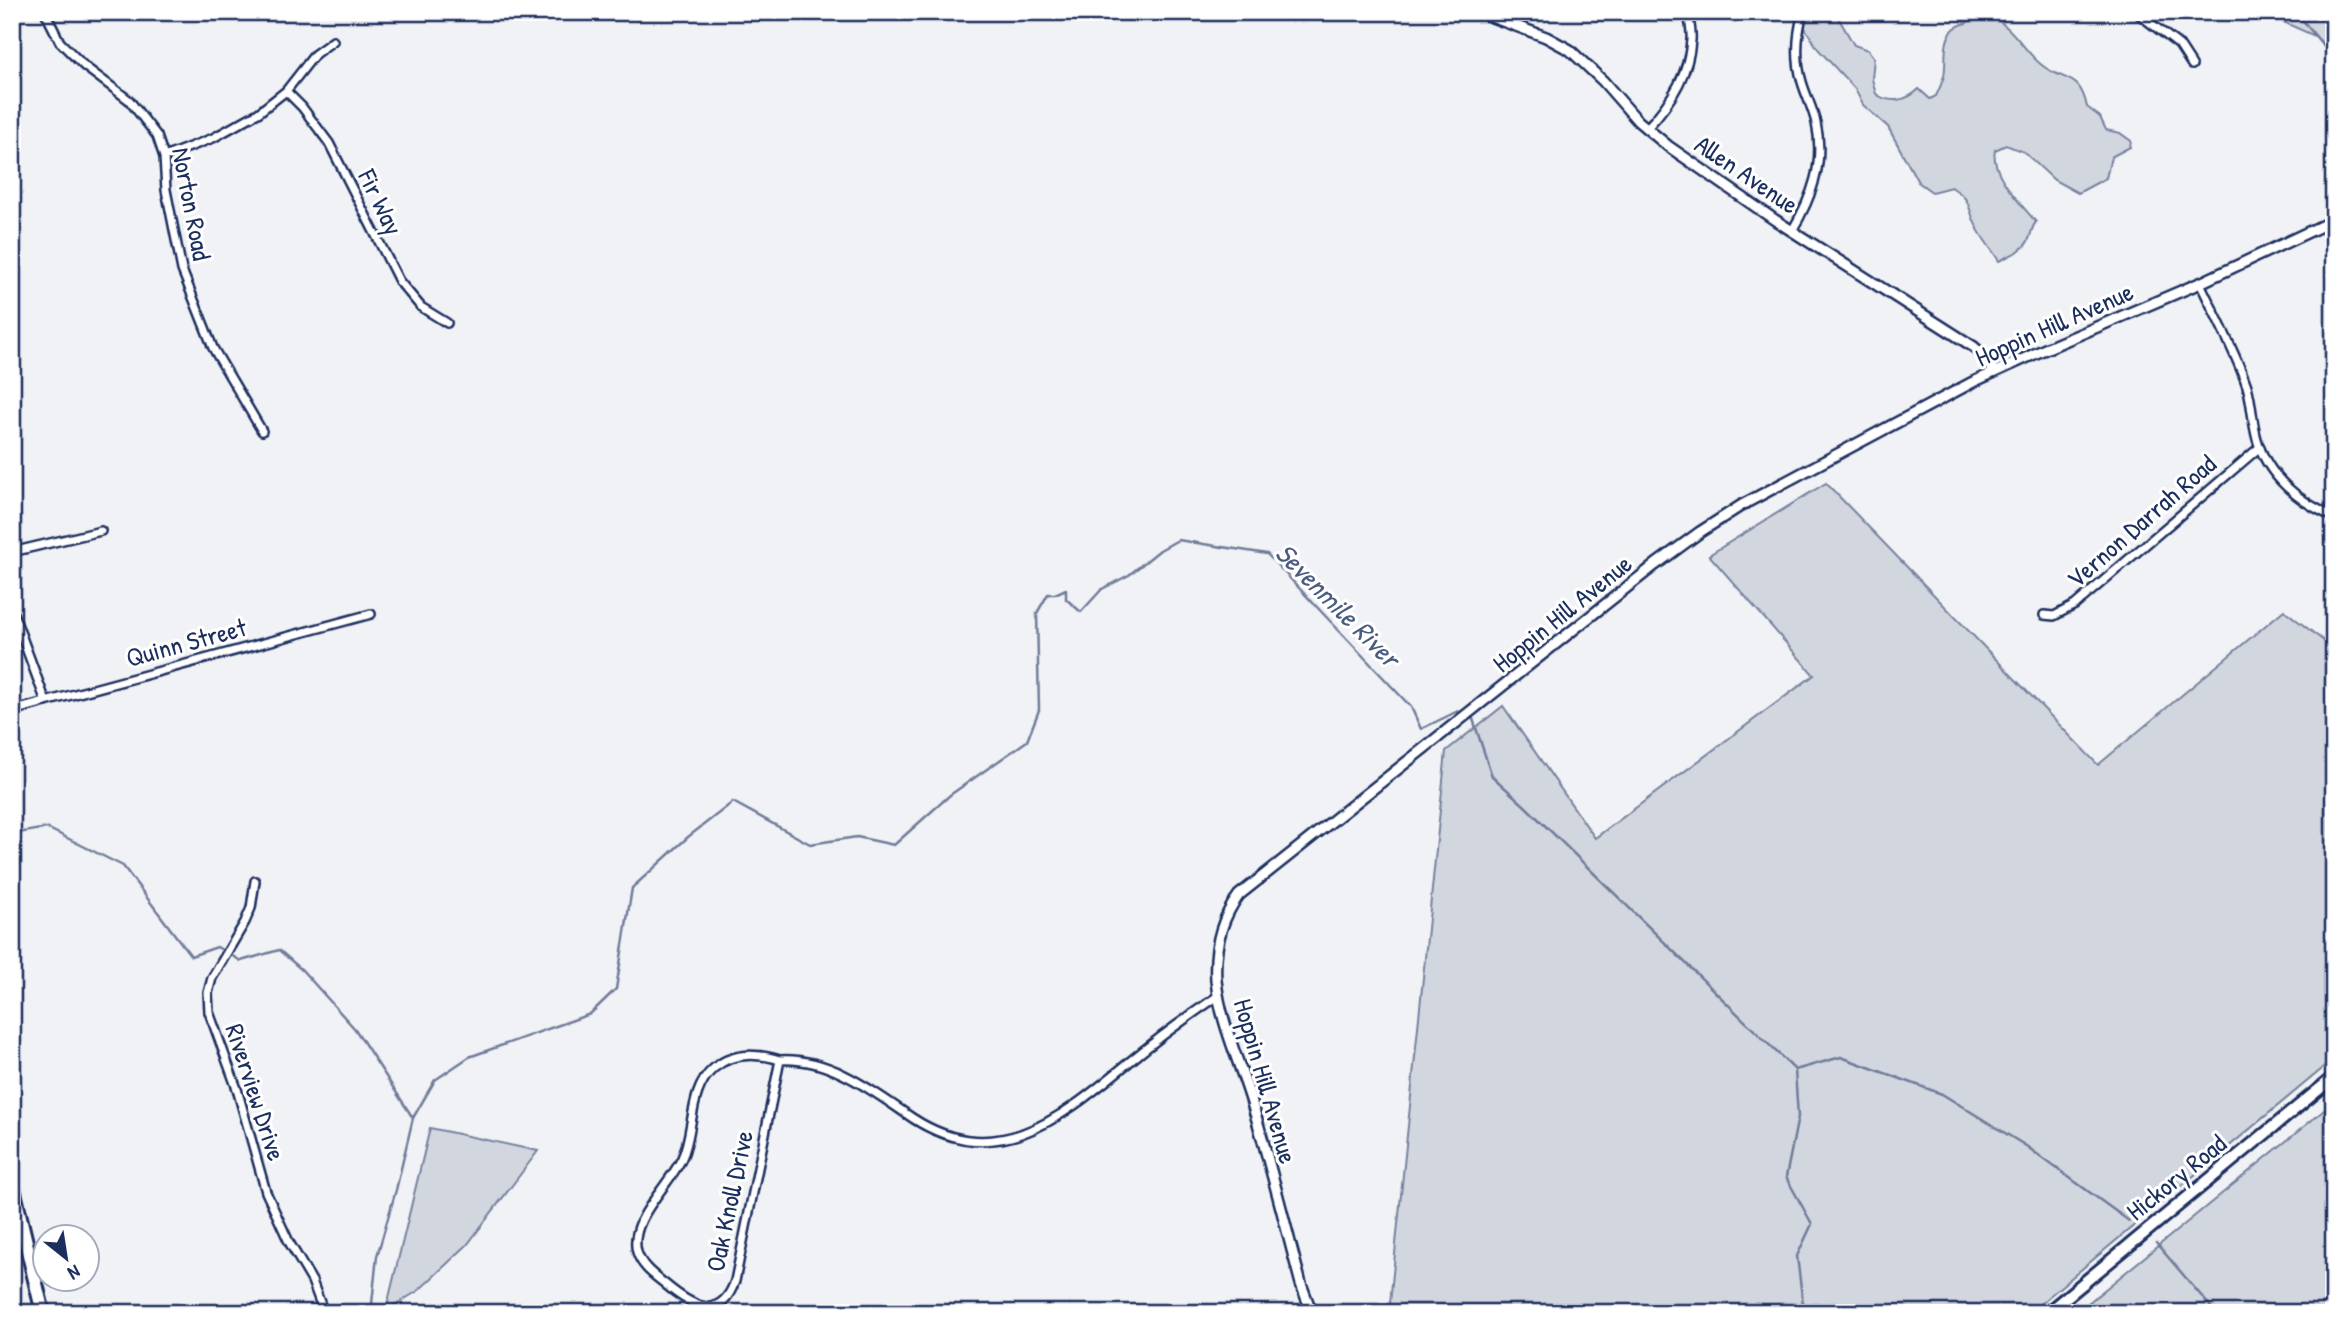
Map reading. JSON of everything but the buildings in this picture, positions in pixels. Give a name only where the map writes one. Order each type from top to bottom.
[{"type":"main road","name":"Hickory Road","points":[[2047,1313],[2334,1077]]},
{"type":"main road","points":[[12,1184],[43,1313]]},
{"type":"street","name":"Norton Road","points":[[44,12],[55,34],[68,51],[93,73],[121,92],[137,108],[157,136],[164,157],[166,190],[182,271],[213,348],[262,432]]},
{"type":"street","name":"Allen Avenue","points":[[1478,12],[1546,37],[1570,50],[1603,80],[1628,112],[1646,129],[1793,231],[1974,347],[1986,358],[1994,372]]},
{"type":"street","points":[[1646,129],[1667,107],[1682,77],[1691,40],[1688,12]]},
{"type":"street","points":[[1793,231],[1811,198],[1819,155],[1817,125],[1799,70],[1798,45],[1803,12]]},
{"type":"street","points":[[2136,12],[2179,45],[2192,65]]},
{"type":"street","points":[[164,157],[213,138],[258,113],[286,91],[315,54],[333,41]]},
{"type":"street","name":"Fir Way","points":[[286,91],[302,107],[329,144],[399,281],[421,307],[447,323]]},
{"type":"street","name":"Hoppin Hill Avenue","points":[[1312,1313],[1301,1284],[1252,1103],[1218,996],[1216,967],[1222,928],[1232,905],[1240,895],[1258,878],[1700,532],[1742,505],[1994,372],[2200,283],[2334,220]]},
{"type":"street","points":[[2200,283],[2247,386],[2260,447],[2272,469],[2290,490],[2310,506],[2334,517]]},
{"type":"street","name":"Vernon Darrah Road","points":[[2044,615],[2054,616],[2076,605],[2260,447]]},
{"type":"street","points":[[12,552],[102,531]]},
{"type":"street","points":[[12,610],[47,702]]},
{"type":"street","name":"Quinn Street","points":[[12,711],[371,614]]},
{"type":"street","name":"Riverview Drive","points":[[256,881],[251,908],[212,978],[208,993],[209,1012],[237,1089],[262,1182],[289,1242],[317,1291],[324,1313]]},
{"type":"street","name":"Oak Knoll Drive","points":[[780,1060],[735,1281],[724,1301],[707,1308],[694,1306],[643,1265],[637,1252],[637,1231],[682,1157],[697,1096],[706,1077],[723,1062],[741,1056],[764,1055],[780,1060],[813,1063],[863,1085],[933,1129],[963,1140],[1010,1138],[1062,1114],[1181,1021],[1218,996]]},
{"type":"shaded area","points":[[1795,12],[1835,12],[1854,45],[1868,50],[1874,58],[1872,79],[1876,94],[1893,100],[1904,98],[1919,89],[1930,99],[1936,96],[1944,76],[1947,40],[1953,30],[1981,17],[2001,22],[2043,66],[2076,83],[2087,107],[2100,117],[2106,130],[2120,133],[2131,141],[2130,147],[2111,157],[2106,178],[2078,193],[2054,180],[2024,152],[2006,145],[1995,150],[1997,169],[2002,179],[2036,222],[2024,247],[1999,261],[1977,228],[1965,199],[1951,187],[1932,192],[1918,182],[1888,127],[1863,105],[1855,89],[1818,49]]},
{"type":"shaded area","points":[[2277,12],[2334,12],[2334,48],[2281,21]]},
{"type":"shaded area","points":[[1826,483],[2098,765],[2284,610],[2334,649],[2334,1059],[2029,1313],[1389,1313],[1446,751],[1503,706],[1595,838],[1814,675],[1709,555]]},
{"type":"shaded area","points":[[2334,1102],[2334,1313],[2076,1313]]},
{"type":"shaded area","points":[[430,1128],[538,1151],[467,1245],[418,1291],[386,1310]]},
{"type":"shaded area","points":[[12,1261],[25,1313],[12,1313]]},
{"type":"waterway","points":[[2296,12],[2334,59]]},
{"type":"waterway","name":"Sevenmile River","points":[[371,1313],[377,1256],[413,1118],[435,1080],[469,1057],[590,1014],[616,989],[632,888],[688,837],[733,802],[810,844],[857,837],[894,845],[950,795],[1027,741],[1039,710],[1037,613],[1048,594],[1066,589],[1066,599],[1081,612],[1102,589],[1129,575],[1160,550],[1178,540],[1267,554],[1411,707],[1421,729],[1458,711]]},
{"type":"waterway","name":"Sevenmile River","points":[[1473,719],[1492,776],[1795,1070],[1798,1117],[1786,1177],[1812,1224],[1797,1256],[1804,1313]]},
{"type":"waterway","name":"Sevenmile River","points":[[12,834],[47,828],[123,866],[191,956],[217,947],[241,961],[279,950],[302,970],[355,1029],[413,1118]]},
{"type":"waterway","points":[[1795,1070],[1841,1057],[1942,1094],[2026,1146],[2129,1221]]},
{"type":"waterway","points":[[2156,1243],[2216,1313]]}]
